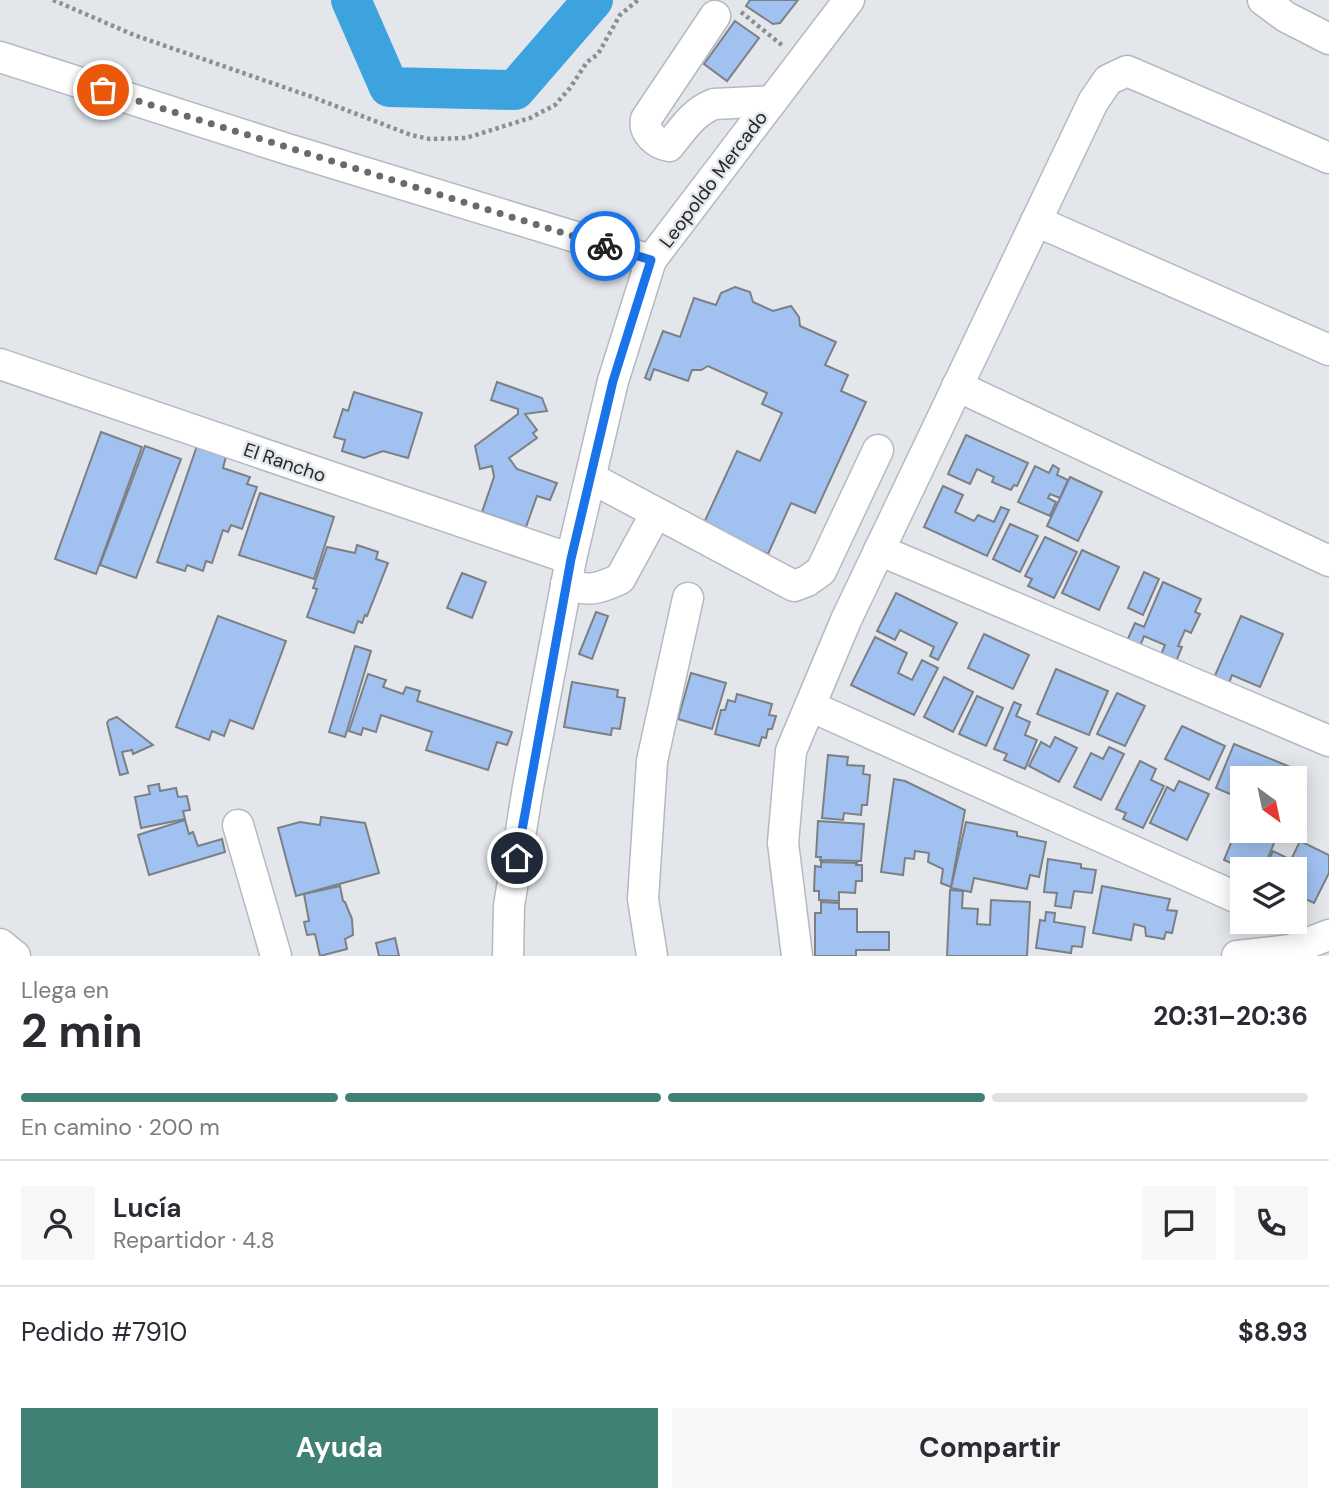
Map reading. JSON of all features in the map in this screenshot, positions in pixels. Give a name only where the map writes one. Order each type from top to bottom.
[{"type":"street","name":"Leopoldo Mercado","points":[[508,956],[509,906],[528,787],[569,572],[613,381],[651,260],[849,0]]},
{"type":"street","points":[[1263,0],[1286,17],[1329,39]]},
{"type":"street","points":[[725,12],[646,118],[647,132],[664,146],[669,146],[696,112],[706,107],[714,104],[772,102]]},
{"type":"street","points":[[0,57],[284,148],[651,260]]},
{"type":"street","points":[[797,956],[783,843],[791,751],[846,620],[1093,102],[1108,80],[1127,71],[1329,158]]},
{"type":"street","points":[[1036,221],[1329,349]]},
{"type":"street","name":"El Rancho","points":[[0,364],[569,572],[584,590],[620,579],[656,513]]},
{"type":"street","points":[[957,386],[1329,561]]},
{"type":"street","points":[[591,478],[794,586],[821,571],[878,450]]},
{"type":"street","points":[[879,550],[1329,741]]},
{"type":"street","points":[[652,956],[643,899],[652,761],[688,598]]},
{"type":"street","points":[[810,706],[1230,895]]},
{"type":"street","points":[[238,825],[276,956]]},
{"type":"street","points":[[1307,928],[1327,936]]},
{"type":"street","points":[[1237,956],[1290,950],[1327,936]]},
{"type":"street","points":[[0,944],[15,956]]},
{"type":"path","points":[[53,0],[134,35],[315,98],[411,135],[430,139],[466,138],[530,118],[555,105],[587,62],[603,47],[620,15],[638,0]]},
{"type":"path","points":[[725,12],[803,62]]},
{"type":"building","points":[[750,0],[798,0],[780,23],[773,24],[746,6]]},
{"type":"building","points":[[735,21],[759,38],[727,81],[704,64]]},
{"type":"building","points":[[735,287],[750,292],[753,302],[773,311],[791,306],[799,317],[800,326],[836,342],[825,365],[848,375],[841,391],[866,402],[815,513],[791,503],[768,554],[703,525],[737,451],[760,461],[782,413],[762,404],[767,393],[708,366],[701,370],[692,370],[688,381],[654,369],[650,380],[645,378],[663,331],[680,337],[694,298],[716,305],[721,293]]},
{"type":"building","points":[[497,382],[542,398],[547,411],[525,414],[537,430],[533,433],[537,438],[509,458],[517,469],[557,483],[550,500],[537,496],[526,527],[482,512],[494,477],[492,466],[480,469],[475,446],[518,414],[518,409],[491,400]]},
{"type":"building","points":[[354,392],[422,413],[408,458],[383,451],[364,458],[342,451],[345,440],[334,437],[343,409],[348,411]]},
{"type":"building","points":[[101,432],[142,447],[96,574],[55,559]]},
{"type":"building","points":[[966,435],[1028,463],[1017,486],[1014,485],[1011,490],[992,482],[994,477],[977,469],[970,484],[948,474]]},
{"type":"building","points":[[198,443],[227,453],[223,468],[250,477],[247,484],[257,487],[242,529],[231,525],[228,532],[223,530],[212,563],[206,561],[203,571],[187,565],[185,571],[157,562]]},
{"type":"building","points":[[145,446],[181,459],[136,578],[100,565]]},
{"type":"building","points":[[1053,465],[1059,469],[1057,475],[1068,480],[1060,498],[1050,494],[1048,498],[1056,502],[1050,516],[1018,502],[1035,466],[1049,473]]},
{"type":"building","points":[[1070,477],[1102,492],[1078,541],[1047,526]]},
{"type":"building","points":[[943,486],[963,495],[955,512],[974,521],[978,515],[994,522],[1001,507],[1009,510],[987,556],[924,527]]},
{"type":"building","points":[[260,493],[334,517],[314,579],[239,555]]},
{"type":"building","points":[[1010,524],[1038,536],[1020,572],[993,559]]},
{"type":"building","points":[[1045,537],[1077,552],[1054,598],[1028,586],[1032,579],[1025,576]]},
{"type":"building","points":[[357,545],[378,552],[376,559],[388,563],[367,616],[365,615],[362,623],[358,621],[354,633],[307,617],[317,589],[313,588],[327,547],[355,553]]},
{"type":"building","points":[[1082,550],[1119,567],[1099,610],[1062,593]]},
{"type":"building","points":[[1144,572],[1159,579],[1143,615],[1128,608]]},
{"type":"building","points":[[462,573],[486,582],[472,618],[447,608]]},
{"type":"building","points":[[1163,582],[1201,599],[1195,612],[1200,614],[1191,633],[1185,630],[1178,646],[1182,647],[1175,664],[1160,657],[1165,645],[1144,636],[1139,649],[1126,643],[1135,623],[1144,627]]},
{"type":"building","points":[[896,593],[957,623],[938,660],[930,656],[934,647],[900,630],[895,640],[877,631]]},
{"type":"building","points":[[596,612],[608,616],[592,659],[579,654]]},
{"type":"building","points":[[218,616],[286,641],[253,729],[230,720],[224,736],[212,731],[209,740],[176,727]]},
{"type":"building","points":[[1241,616],[1283,634],[1260,687],[1232,675],[1228,686],[1213,680]]},
{"type":"building","points":[[984,634],[1029,655],[1013,689],[968,668]]},
{"type":"building","points":[[875,637],[907,653],[898,673],[912,680],[922,660],[938,668],[914,715],[851,685]]},
{"type":"building","points":[[355,646],[371,651],[345,737],[329,732]]},
{"type":"building","points":[[1056,669],[1108,691],[1089,735],[1037,714]]},
{"type":"building","points":[[691,673],[726,683],[712,729],[678,719]]},
{"type":"building","points":[[368,674],[386,680],[383,687],[403,694],[406,687],[420,691],[417,701],[512,732],[507,745],[497,742],[488,770],[426,750],[432,732],[381,715],[376,732],[363,728],[361,735],[349,731]]},
{"type":"building","points":[[944,677],[973,692],[953,732],[924,717]]},
{"type":"building","points":[[572,682],[618,690],[617,697],[625,698],[620,729],[612,728],[611,735],[564,727]]},
{"type":"building","points":[[1117,693],[1145,706],[1125,746],[1097,734]]},
{"type":"building","points":[[737,694],[772,704],[769,715],[776,716],[772,729],[768,729],[766,738],[762,737],[759,746],[715,734],[721,710],[725,710],[728,700],[735,702]]},
{"type":"building","points":[[977,696],[1003,708],[986,746],[959,734]]},
{"type":"building","points":[[1014,702],[1021,705],[1016,716],[1030,722],[1025,735],[1037,740],[1025,769],[1004,760],[1007,754],[994,749]]},
{"type":"building","points":[[117,717],[153,745],[133,754],[132,750],[122,752],[128,773],[120,775],[107,723]]},
{"type":"building","points":[[1182,726],[1225,746],[1209,780],[1165,759]]},
{"type":"building","points":[[1055,737],[1077,748],[1059,782],[1029,766],[1041,742],[1050,747]]},
{"type":"building","points":[[1234,744],[1288,766],[1230,766],[1230,794],[1216,788]]},
{"type":"building","points":[[1109,747],[1124,754],[1101,800],[1074,787],[1091,753],[1103,759]]},
{"type":"building","points":[[828,755],[848,757],[847,765],[864,766],[863,774],[870,775],[867,805],[862,805],[861,815],[844,813],[843,820],[822,818]]},
{"type":"building","points":[[1140,761],[1156,769],[1151,780],[1164,786],[1143,828],[1123,819],[1126,813],[1116,809]]},
{"type":"building","points":[[894,779],[905,781],[965,810],[951,887],[941,883],[943,869],[928,862],[929,853],[915,851],[914,859],[905,858],[903,875],[881,872]]},
{"type":"building","points":[[1179,781],[1209,794],[1187,840],[1150,823],[1167,787],[1174,791]]},
{"type":"building","points":[[159,784],[160,791],[176,788],[178,797],[187,796],[190,810],[183,811],[185,819],[141,828],[135,797],[150,794],[148,786]]},
{"type":"building","points":[[321,817],[365,823],[379,873],[296,896],[278,828],[300,822],[320,825]]},
{"type":"building","points":[[185,820],[189,834],[193,832],[198,846],[222,839],[225,852],[149,875],[138,835]]},
{"type":"building","points":[[818,821],[864,824],[861,861],[820,860],[821,857],[816,857]]},
{"type":"building","points":[[966,822],[1017,832],[1017,836],[1046,842],[1039,877],[1030,875],[1027,889],[974,878],[971,892],[951,888]]},
{"type":"building","points":[[1231,844],[1274,844],[1268,857],[1230,857],[1230,863],[1224,860]]},
{"type":"building","points":[[1299,844],[1306,844],[1329,855],[1329,873],[1314,903],[1307,900],[1307,857],[1292,857]]},
{"type":"building","points":[[1273,851],[1285,857],[1270,857]]},
{"type":"building","points":[[1048,859],[1081,864],[1081,868],[1096,870],[1092,893],[1074,891],[1071,908],[1055,906],[1057,893],[1044,892]]},
{"type":"building","points":[[821,862],[862,865],[862,881],[856,881],[855,893],[839,892],[839,901],[819,900],[819,891],[814,891],[815,866],[821,867]]},
{"type":"building","points":[[340,886],[343,901],[352,919],[353,935],[345,939],[347,949],[320,956],[315,934],[307,935],[304,922],[309,921],[304,894]]},
{"type":"building","points":[[1102,886],[1170,899],[1167,910],[1177,911],[1172,933],[1166,932],[1164,939],[1146,936],[1145,927],[1134,924],[1131,940],[1093,933]]},
{"type":"building","points":[[950,890],[963,891],[962,908],[978,909],[977,924],[990,925],[991,900],[1030,902],[1027,956],[947,956]]},
{"type":"building","points":[[821,902],[839,903],[839,909],[857,909],[857,932],[889,932],[889,950],[856,950],[856,956],[815,956],[815,913],[821,913]]},
{"type":"building","points":[[1046,912],[1055,913],[1054,922],[1085,927],[1082,947],[1072,946],[1071,953],[1036,948],[1040,920],[1045,921]]},
{"type":"building","points":[[395,938],[399,956],[379,956],[376,943]]},
{"type":"waterway","points":[[351,0],[389,87],[515,90],[593,0]]},
{"type":"way so far","points":[[103,90],[605,246]]},
{"type":"route","points":[[517,858],[571,559],[613,381],[651,260],[605,246]]}]
